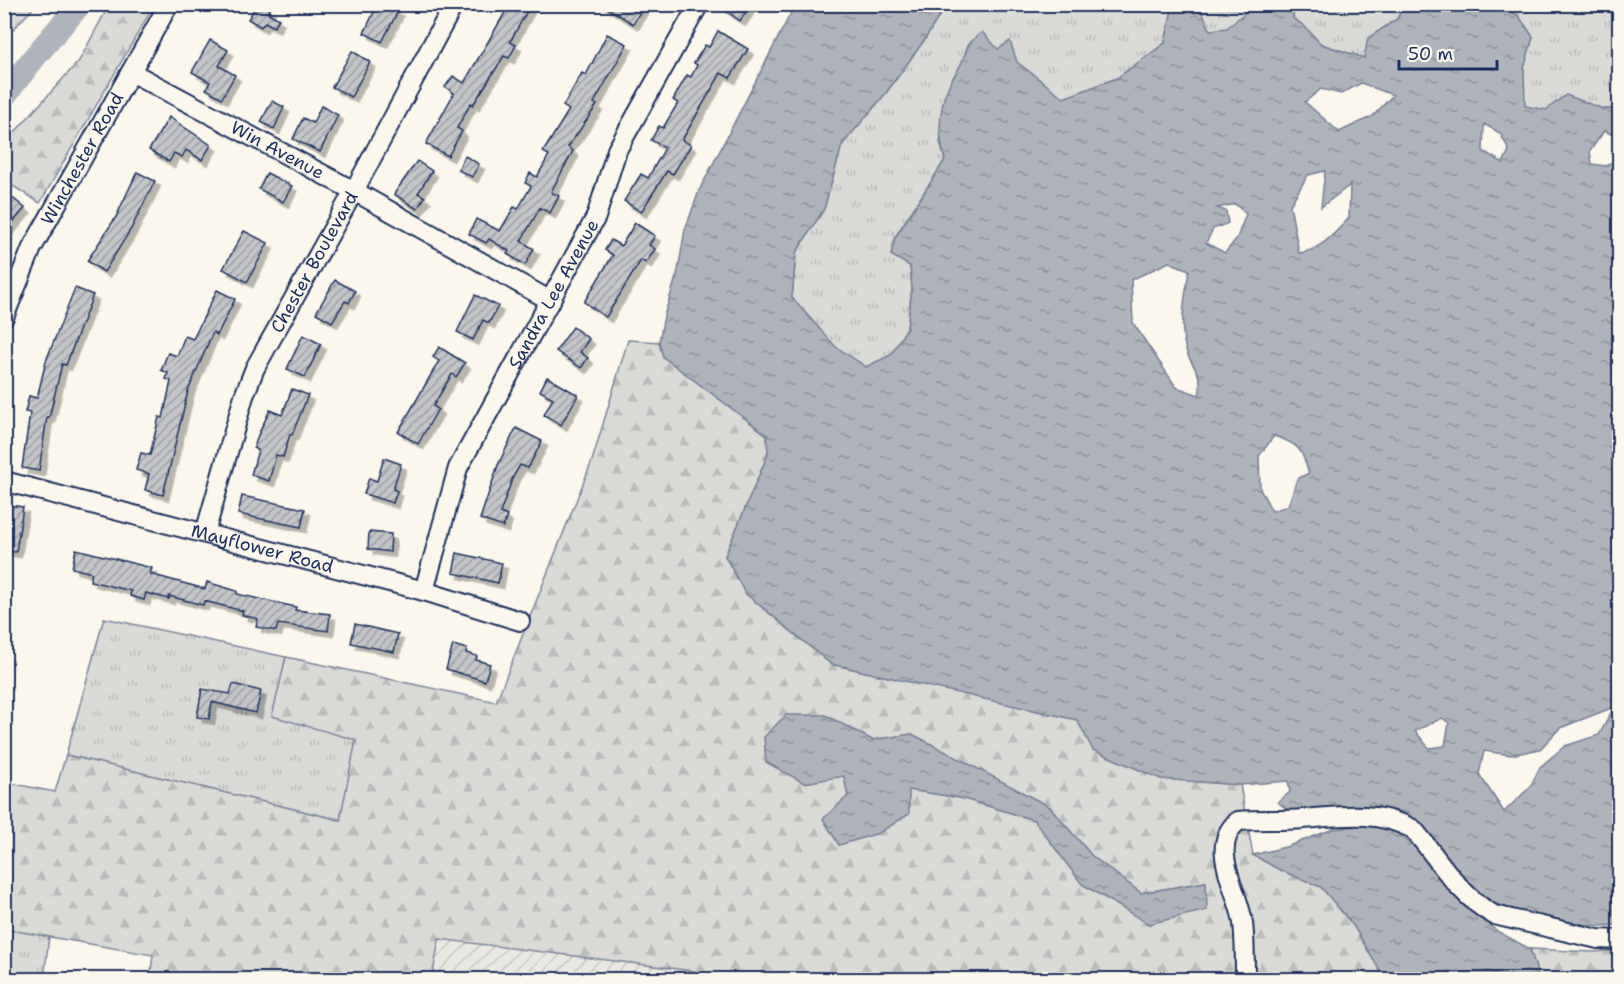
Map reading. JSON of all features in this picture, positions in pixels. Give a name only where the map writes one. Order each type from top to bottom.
[{"type":"street","name":"Winchester Road","points":[[4,316],[32,248],[169,4]]},
{"type":"street","name":"Chester Boulevard","points":[[205,533],[244,396],[255,368],[354,191],[454,4]]},
{"type":"street","name":"Sandra Lee Avenue","points":[[424,591],[458,468],[596,217],[617,150],[699,4]]},
{"type":"street","name":"Win Avenue","points":[[131,72],[354,191],[551,301]]},
{"type":"street","name":"Mayflower Road","points":[[4,481],[424,591],[520,621]]},
{"type":"street","points":[[1245,980],[1243,921],[1226,863],[1224,846],[1230,828],[1238,822],[1245,821],[1302,820],[1348,815],[1376,816],[1401,823],[1413,829],[1464,894],[1479,907],[1494,915],[1598,939],[1620,940]]},
{"type":"shaded area","points":[[439,939],[694,971],[701,979],[432,980]]},
{"type":"green space","points":[[4,5],[36,5],[5,38]]},
{"type":"green space","points":[[109,5],[154,5],[40,203],[5,181],[5,143],[79,61]]},
{"type":"green space","points":[[946,5],[1173,5],[1165,43],[1117,78],[1064,98],[998,49],[968,44],[962,63],[949,85],[940,142],[945,160],[895,237],[891,255],[910,266],[912,288],[907,328],[891,355],[866,367],[835,347],[792,298],[796,253],[824,209],[842,145],[886,93],[925,39]]},
{"type":"green space","points":[[1199,5],[1254,5],[1227,29],[1210,30]]},
{"type":"green space","points":[[1293,5],[1404,5],[1397,19],[1369,38],[1364,58],[1321,44],[1293,18]]},
{"type":"green space","points":[[1497,5],[1619,5],[1619,109],[1603,109],[1566,95],[1546,110],[1524,106],[1524,68],[1533,37],[1518,15]]},
{"type":"green space","points":[[628,340],[659,342],[664,357],[767,435],[768,454],[725,556],[745,593],[831,664],[1078,720],[1093,750],[1161,779],[1240,785],[1253,855],[1280,870],[1321,887],[1353,925],[1385,979],[701,980],[694,971],[439,939],[432,979],[150,979],[153,955],[5,929],[4,782],[55,792],[66,755],[340,820],[356,740],[272,716],[286,657],[496,702],[592,461]],"holes":[[[825,715],[872,740],[912,734],[1050,807],[1092,856],[1141,893],[1205,882],[1149,924],[1082,884],[1035,820],[961,798],[909,790],[848,796],[844,775],[804,783]]]},
{"type":"green space","points":[[104,618],[286,657],[273,716],[357,739],[340,820],[66,755]]},
{"type":"green space","points":[[4,929],[49,936],[44,979],[5,979]]},
{"type":"green space","points":[[1530,949],[1593,952],[1619,950],[1619,978],[1618,980],[1539,979]]},
{"type":"water","points":[[795,5],[946,5],[925,39],[886,93],[842,145],[824,209],[796,253],[792,298],[835,346],[866,367],[891,355],[907,328],[912,288],[910,266],[891,255],[895,238],[945,160],[940,131],[943,102],[969,46],[982,32],[998,49],[1010,41],[1017,62],[1064,98],[1117,78],[1165,43],[1173,5],[1199,5],[1210,30],[1227,28],[1254,5],[1293,5],[1293,18],[1321,44],[1364,58],[1368,38],[1397,19],[1404,5],[1497,5],[1518,15],[1533,37],[1524,68],[1525,106],[1546,110],[1566,95],[1603,109],[1619,109],[1619,925],[1599,926],[1535,918],[1464,892],[1408,813],[1376,807],[1289,811],[1278,802],[1290,792],[1288,781],[1240,785],[1161,779],[1093,750],[1077,720],[831,664],[745,593],[725,556],[768,454],[767,435],[663,357],[659,342],[664,316],[678,271],[685,230],[699,191]],"holes":[[[1361,83],[1393,95],[1373,116],[1339,132],[1305,102],[1321,89],[1341,94]],[[1484,124],[1500,133],[1509,150],[1503,163],[1483,151]],[[1604,131],[1616,136],[1616,160],[1606,166],[1592,164],[1590,151]],[[1325,171],[1321,207],[1350,185],[1349,218],[1327,240],[1307,252],[1299,253],[1290,205],[1308,175]],[[1235,204],[1246,214],[1237,238],[1225,253],[1206,243],[1213,229],[1228,223],[1226,211],[1217,208]],[[1169,262],[1189,270],[1183,337],[1187,353],[1200,380],[1199,395],[1176,387],[1133,323],[1131,280]],[[1274,436],[1294,445],[1304,458],[1309,473],[1297,479],[1288,506],[1272,511],[1260,489],[1259,456]],[[1614,707],[1599,735],[1565,746],[1540,767],[1530,787],[1504,812],[1479,774],[1484,751],[1511,755],[1540,749],[1560,728]],[[1442,718],[1449,723],[1445,746],[1429,748],[1415,731]]]},
{"type":"water","points":[[786,715],[825,715],[872,740],[912,734],[1050,807],[1092,856],[1141,893],[1206,882],[1207,910],[1149,924],[1082,884],[1034,820],[961,798],[909,790],[909,814],[879,833],[839,845],[823,819],[848,796],[844,776],[804,783],[766,762],[764,737]]},
{"type":"water","points":[[1386,825],[1424,854],[1447,885],[1495,930],[1530,949],[1539,979],[1385,979],[1353,925],[1321,887],[1280,870],[1253,855],[1289,846],[1333,829]]},
{"type":"building","points":[[257,4],[270,9],[268,13],[279,19],[274,27],[265,22],[261,27],[248,19]]},
{"type":"building","points":[[378,4],[387,4],[398,11],[382,42],[364,33]]},
{"type":"building","points":[[510,4],[531,4],[510,42],[516,45],[509,58],[504,56],[473,105],[471,103],[457,128],[462,131],[448,156],[426,144],[454,93],[445,87],[453,76],[464,83]]},
{"type":"building","points":[[601,4],[645,4],[633,24]]},
{"type":"building","points":[[717,4],[751,4],[740,21]]},
{"type":"building","points":[[718,31],[748,49],[730,78],[721,73],[682,140],[691,145],[673,174],[667,171],[641,212],[624,201],[641,174],[648,178],[665,148],[651,140],[659,126],[663,128],[678,103],[673,100],[687,75],[691,77],[697,65],[694,63],[705,45],[709,47]]},
{"type":"building","points":[[607,34],[627,44],[594,103],[597,105],[568,147],[573,151],[551,192],[559,196],[550,213],[540,208],[521,241],[534,249],[525,265],[507,254],[509,251],[489,239],[486,243],[469,234],[476,219],[500,231],[514,207],[518,209],[531,186],[525,183],[530,173],[537,177],[549,155],[543,152],[569,110],[563,106],[582,73],[586,75]]},
{"type":"building","points":[[210,40],[228,50],[219,66],[235,75],[222,98],[206,89],[210,82],[192,72]]},
{"type":"building","points":[[352,51],[370,62],[351,97],[332,87]]},
{"type":"building","points":[[272,101],[284,107],[274,129],[261,122]]},
{"type":"building","points":[[321,106],[338,115],[320,152],[293,139],[303,118],[313,123]]},
{"type":"building","points":[[169,117],[211,145],[202,160],[186,150],[182,157],[174,153],[169,162],[149,150]]},
{"type":"building","points":[[465,156],[479,164],[472,177],[458,170]]},
{"type":"building","points":[[417,161],[432,171],[418,193],[425,197],[417,209],[394,194]]},
{"type":"building","points":[[137,172],[155,181],[131,229],[104,272],[87,261],[116,217]]},
{"type":"building","points":[[267,173],[292,186],[283,202],[259,189]]},
{"type":"building","points":[[9,195],[25,208],[4,233],[4,201]]},
{"type":"building","points":[[635,223],[655,236],[649,245],[655,249],[646,263],[641,260],[606,317],[584,302],[613,255],[605,250],[611,240],[621,246]]},
{"type":"building","points":[[244,231],[268,243],[247,282],[223,269]]},
{"type":"building","points":[[335,280],[355,291],[349,303],[345,301],[332,322],[316,313]]},
{"type":"building","points":[[75,288],[93,295],[66,365],[62,364],[49,418],[47,417],[39,471],[22,468],[30,413],[25,412],[29,396],[37,398],[46,361]]},
{"type":"building","points":[[217,290],[235,299],[217,335],[213,332],[188,391],[163,495],[145,490],[149,474],[136,470],[141,453],[150,455],[159,417],[163,418],[171,381],[166,379],[168,373],[161,370],[168,353],[177,356],[185,336],[193,339]]},
{"type":"building","points":[[475,295],[498,306],[489,323],[483,320],[473,340],[457,332]]},
{"type":"building","points":[[573,327],[589,339],[580,352],[588,358],[581,368],[556,351]]},
{"type":"building","points":[[303,335],[321,344],[305,377],[287,369]]},
{"type":"building","points":[[439,347],[465,363],[456,377],[452,374],[433,406],[438,409],[418,444],[398,432],[439,361],[433,357]]},
{"type":"building","points":[[547,377],[578,395],[561,425],[544,415],[553,398],[540,391]]},
{"type":"building","points":[[292,389],[308,395],[292,435],[290,434],[283,457],[276,455],[269,481],[251,475],[258,450],[254,448],[258,435],[270,410],[282,415]]},
{"type":"building","points":[[516,428],[542,441],[528,468],[520,465],[513,477],[500,513],[507,516],[503,527],[480,519],[498,465]]},
{"type":"building","points":[[384,458],[401,464],[393,489],[397,491],[393,503],[364,494],[369,478],[377,481]]},
{"type":"building","points":[[242,496],[305,509],[301,527],[238,514]]},
{"type":"building","points":[[9,505],[23,507],[16,552],[4,551]]},
{"type":"building","points":[[369,532],[391,534],[390,552],[368,549]]},
{"type":"building","points":[[76,549],[152,568],[150,574],[205,589],[207,582],[237,591],[237,594],[296,607],[295,610],[330,614],[328,631],[278,624],[276,631],[256,627],[258,619],[242,615],[243,611],[204,601],[203,605],[169,596],[169,599],[146,593],[144,600],[130,596],[131,591],[90,581],[92,573],[72,568]]},
{"type":"building","points":[[457,553],[502,563],[498,583],[453,573]]},
{"type":"building","points":[[355,624],[398,634],[394,652],[351,643]]},
{"type":"building","points":[[453,645],[467,649],[466,653],[477,656],[476,660],[490,664],[485,681],[446,669]]},
{"type":"building","points":[[233,684],[261,691],[256,713],[212,702],[209,719],[197,717],[202,689],[230,694]]},
{"type":"waterway","points":[[4,96],[80,4]]}]
